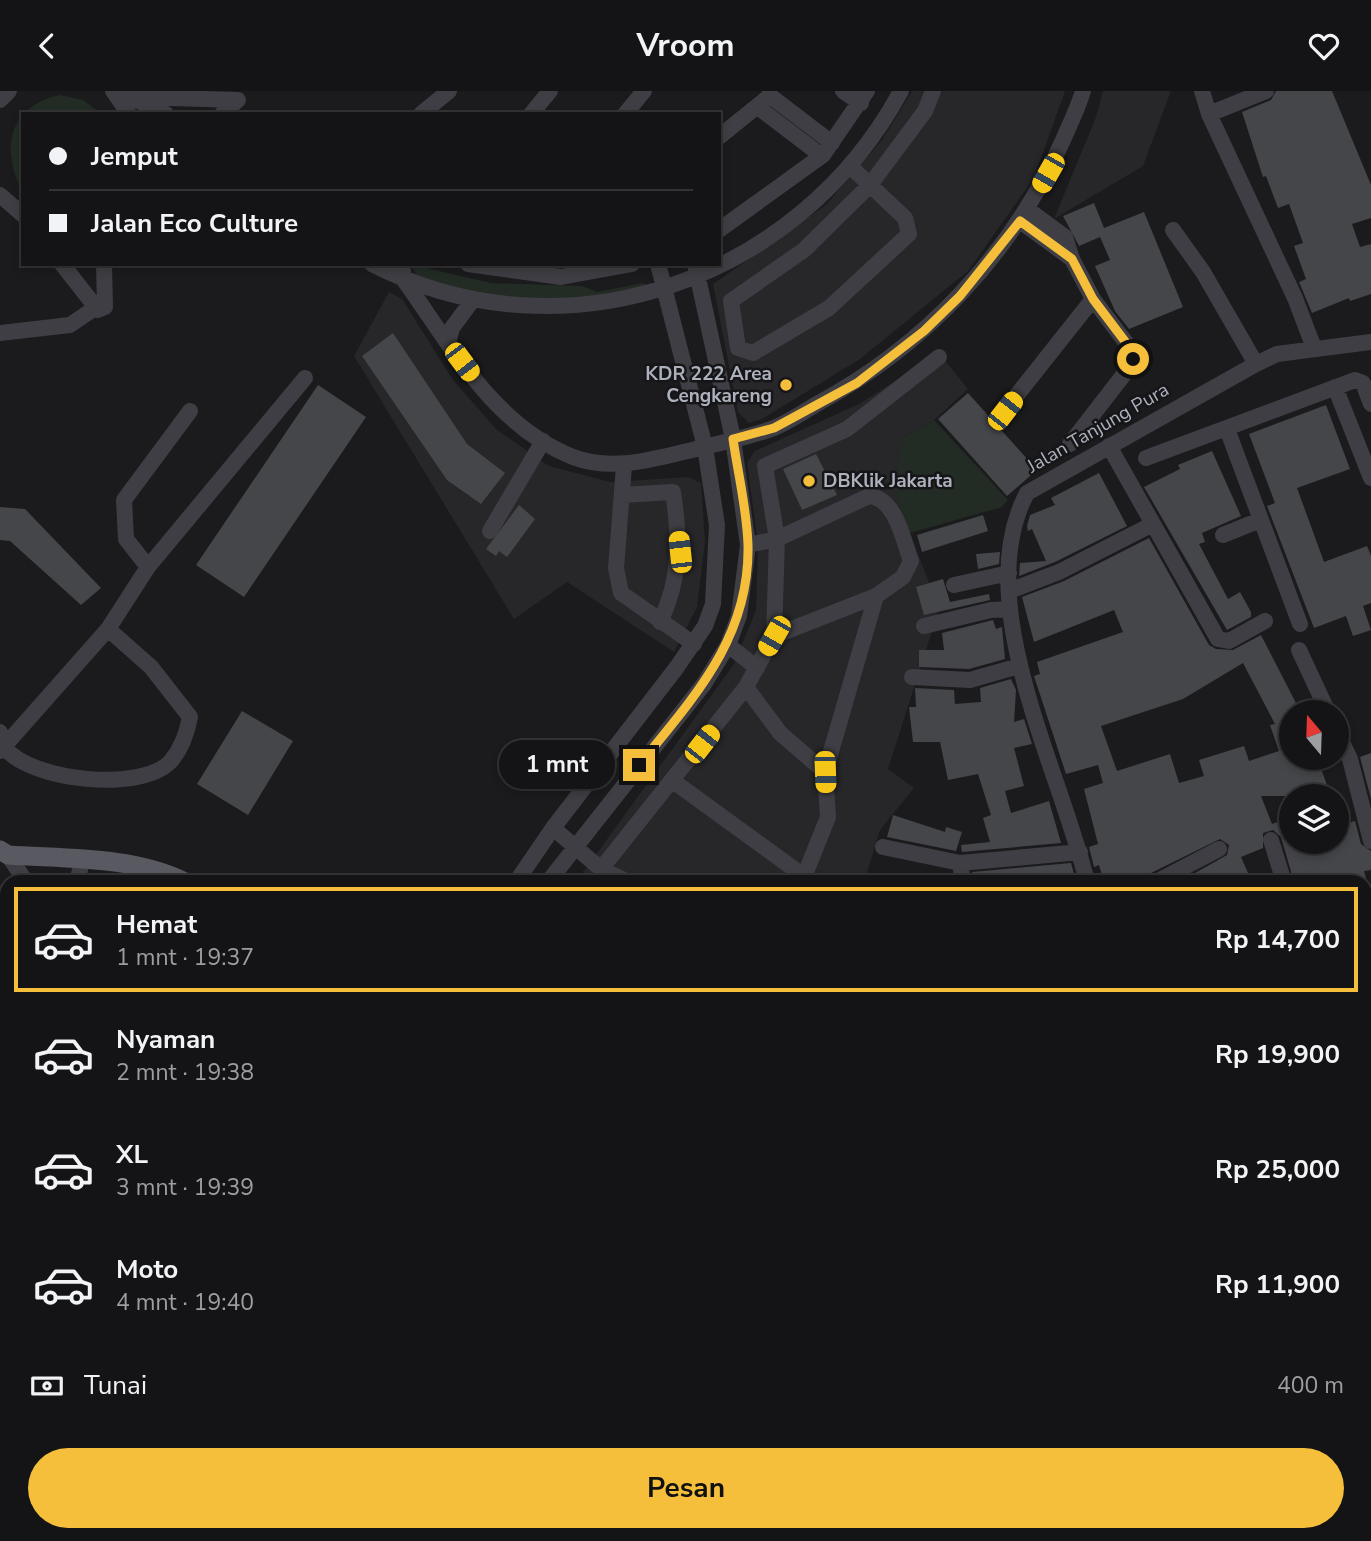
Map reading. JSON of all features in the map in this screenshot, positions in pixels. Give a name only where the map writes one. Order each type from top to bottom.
[{"type":"main road","points":[[4,853],[82,859],[161,870],[171,875]]},
{"type":"street","points":[[113,91],[128,112]]},
{"type":"street","points":[[118,91],[136,97],[162,112]]},
{"type":"street","points":[[423,112],[449,91]]},
{"type":"street","points":[[533,112],[550,91]]},
{"type":"street","points":[[627,112],[644,91]]},
{"type":"street","points":[[721,228],[827,149],[864,97],[843,91]]},
{"type":"street","points":[[851,166],[870,185],[905,218],[909,234],[829,308],[753,353],[738,348],[731,301],[804,250],[870,185],[925,111],[933,91]]},
{"type":"street","points":[[403,272],[448,343],[491,401],[510,420],[543,441],[575,458],[624,466],[705,447],[774,428],[857,383],[924,331],[960,296],[1024,215],[1048,173],[1083,91]]},
{"type":"street","points":[[1202,91],[1209,114],[1295,299],[1314,348]]},
{"type":"street","points":[[1209,114],[1266,91]]},
{"type":"street","points":[[721,136],[759,108],[770,93],[827,149]]},
{"type":"street","points":[[721,258],[807,211],[851,166],[900,93],[925,111]]},
{"type":"street","points":[[136,97],[239,107]]},
{"type":"street","points":[[759,108],[827,149]]},
{"type":"street","points":[[0,195],[21,213]]},
{"type":"street","points":[[0,207],[21,214]]},
{"type":"street","points":[[1024,215],[1065,237],[1072,259],[1093,299],[1133,352],[1133,359],[1070,444]]},
{"type":"street","points":[[1172,230],[1203,272],[1256,364]]},
{"type":"street","points":[[64,266],[95,308]]},
{"type":"street","points":[[0,333],[70,325],[95,308],[104,307],[104,266]]},
{"type":"street","points":[[380,266],[403,272],[472,301],[577,306],[627,300],[666,289],[697,271],[733,439],[748,545],[738,616],[728,645],[704,684],[553,875]]},
{"type":"street","points":[[481,266],[561,278],[622,266]]},
{"type":"street","points":[[521,875],[553,828],[694,644],[713,604],[718,525],[705,447],[659,266]]},
{"type":"street","points":[[1005,411],[1093,299]]},
{"type":"street","points":[[448,343],[453,328],[472,301]]},
{"type":"street","name":"Jalan Tanjung Pura","points":[[1085,875],[1019,666],[1010,610],[1009,573],[1015,522],[1027,493],[1277,354],[1371,342]]},
{"type":"street","points":[[601,869],[746,687],[774,636],[777,539],[765,466],[846,429],[939,357]]},
{"type":"street","points":[[108,629],[151,667],[190,717],[186,737],[170,763],[135,780],[94,779],[39,770],[2,743],[108,629],[148,567],[305,379]]},
{"type":"street","points":[[1146,459],[1360,380],[1370,399]]},
{"type":"street","points":[[1335,387],[1371,478]]},
{"type":"street","points":[[148,567],[126,539],[124,500],[190,411]]},
{"type":"street","points":[[1227,429],[1300,624]]},
{"type":"street","points":[[489,531],[543,441]]},
{"type":"street","points":[[1109,446],[1218,639],[1229,641],[1265,621]]},
{"type":"street","points":[[624,466],[617,568],[621,593],[694,644]]},
{"type":"street","points":[[622,495],[673,492],[680,552],[672,597],[660,622]]},
{"type":"street","points":[[748,545],[777,539],[869,496],[878,496],[888,504],[911,561],[903,577],[876,596],[774,636]]},
{"type":"street","points":[[1223,535],[1261,520]]},
{"type":"street","points":[[1009,591],[1059,572],[1153,524]]},
{"type":"street","points":[[954,585],[1009,573]]},
{"type":"street","points":[[806,875],[828,817],[825,772],[876,596]]},
{"type":"street","points":[[924,626],[991,610],[1010,610]]},
{"type":"street","points":[[728,645],[757,668]]},
{"type":"street","points":[[1298,650],[1322,700]]},
{"type":"street","points":[[912,677],[970,680],[1019,666]]},
{"type":"street","points":[[677,667],[704,684]]},
{"type":"street","points":[[746,687],[780,733],[825,772]]},
{"type":"street","points":[[1349,757],[1371,841]]},
{"type":"street","points":[[673,781],[799,875]]},
{"type":"street","points":[[553,828],[601,869],[613,875]]},
{"type":"street","points":[[1271,840],[1282,875]]},
{"type":"street","points":[[883,846],[960,863],[1080,852]]},
{"type":"street","points":[[1169,875],[1219,849]]},
{"type":"street","points":[[4,853],[21,875]]},
{"type":"street","points":[[79,875],[82,859]]},
{"type":"street","points":[[960,863],[962,875]]},
{"type":"shaded area","points":[[912,91],[1065,91],[1034,178],[968,271],[860,359],[762,419],[749,423],[738,412],[713,284],[826,205],[882,140]]},
{"type":"shaded area","points":[[1103,91],[1171,91],[1143,166],[1054,219],[1096,117]]},
{"type":"shaded area","points":[[60,95],[83,100],[99,112],[26,112],[43,101]]},
{"type":"shaded area","points":[[21,118],[21,188],[12,161],[11,146],[13,132]]},
{"type":"shaded area","points":[[410,266],[491,283],[582,286],[597,292],[643,283],[649,286],[569,300],[488,297],[419,278]]},
{"type":"shaded area","points":[[389,292],[402,299],[453,380],[497,430],[549,466],[610,482],[688,477],[701,483],[705,542],[697,607],[674,652],[567,582],[514,619],[354,356]]},
{"type":"shaded area","points":[[939,353],[968,389],[934,420],[903,438],[910,533],[939,609],[888,769],[914,788],[880,830],[866,875],[581,875],[734,664],[756,610],[758,544],[747,463],[755,451],[859,404]]},
{"type":"shaded area","points":[[934,420],[1008,500],[1002,507],[910,533],[893,487],[903,438]]},
{"type":"building","points":[[1276,91],[1332,91],[1371,185],[1371,218],[1352,224],[1360,247],[1371,244],[1371,294],[1350,301],[1349,298],[1312,313],[1299,282],[1306,279],[1294,246],[1303,243],[1289,204],[1278,208],[1266,176],[1263,177],[1242,112],[1271,100]]},
{"type":"building","points":[[1094,203],[1104,228],[1144,212],[1183,307],[1129,329],[1115,311],[1095,266],[1110,260],[1100,237],[1079,246],[1063,216]]},
{"type":"building","points":[[393,333],[467,444],[505,473],[481,504],[447,480],[362,356]]},
{"type":"building","points":[[318,385],[366,417],[244,597],[196,565]]},
{"type":"building","points":[[968,393],[1037,470],[1007,496],[938,419]]},
{"type":"building","points":[[1326,405],[1350,469],[1297,488],[1324,562],[1367,546],[1371,556],[1371,603],[1363,606],[1371,630],[1353,636],[1346,616],[1314,628],[1267,506],[1275,503],[1249,434]]},
{"type":"building","points":[[1212,451],[1241,516],[1202,533],[1205,542],[1199,544],[1228,599],[1240,592],[1251,612],[1251,617],[1227,630],[1144,487],[1180,469],[1178,465]]},
{"type":"building","name":"DBKlik Jakarta","points":[[816,454],[837,495],[802,510],[783,469]]},
{"type":"building","points":[[1099,473],[1127,526],[1055,562],[1019,576],[1020,563],[1046,561],[1032,529],[1028,531],[1030,515],[1055,505],[1051,498]]},
{"type":"building","points":[[519,505],[535,519],[507,557],[499,551],[496,556],[486,549]]},
{"type":"building","points":[[0,507],[25,509],[101,588],[81,605],[10,541],[0,540]]},
{"type":"building","points":[[983,515],[988,531],[922,552],[917,535]]},
{"type":"building","points":[[1149,538],[1209,645],[1216,649],[1233,650],[1261,635],[1294,700],[1279,700],[1279,751],[1279,770],[1322,770],[1327,784],[1279,784],[1279,796],[1261,796],[1272,824],[1279,822],[1279,835],[1273,830],[1263,833],[1263,848],[1241,857],[1249,875],[1191,875],[1227,855],[1229,845],[1220,839],[1150,875],[1102,875],[1099,865],[1094,867],[1089,847],[1098,844],[1084,789],[1103,783],[1098,765],[1066,774],[1034,676],[1040,674],[1037,662],[1123,632],[1114,610],[1034,642],[1022,597],[1064,581]],"holes":[[[1243,663],[1275,724],[1270,725],[1279,751],[1249,761],[1244,746],[1199,760],[1204,776],[1179,783],[1170,754],[1117,771],[1101,726],[1183,699]]]},
{"type":"building","points":[[1000,552],[999,564],[978,569],[976,554]]},
{"type":"building","points":[[943,579],[950,602],[989,594],[990,600],[924,615],[916,587]]},
{"type":"building","points":[[993,620],[996,629],[1002,627],[1005,659],[969,669],[919,667],[919,650],[944,650],[942,633]]},
{"type":"building","points":[[1011,679],[1016,690],[1014,722],[1024,719],[1032,744],[1014,748],[1024,786],[1005,791],[1011,813],[1049,801],[1061,843],[962,852],[961,845],[990,842],[983,818],[991,815],[978,774],[948,780],[940,742],[913,742],[909,707],[916,707],[915,688],[954,690],[955,704],[981,702],[980,688]]},
{"type":"building","points":[[242,711],[293,741],[248,815],[197,784]]},
{"type":"building","points":[[1371,753],[1371,799],[1360,757]]},
{"type":"building","points":[[893,815],[945,832],[946,827],[962,832],[956,851],[887,837]]},
{"type":"building","points":[[1355,821],[1361,844],[1371,851],[1371,870],[1364,871],[1365,875],[1292,875],[1286,854],[1349,854],[1349,823]]},
{"type":"building","points":[[1071,863],[1074,874],[972,875],[972,872]]},
{"type":"place","name":"KDR 222 Area Cengkareng","points":[[786,385]]},
{"type":"place","name":"DBKlik Jakarta","points":[[809,481]]},
{"type":"route","points":[[639,765],[704,684],[728,645],[738,616],[748,545],[733,439],[774,428],[857,383],[924,331],[960,296],[1020,221],[1072,259],[1093,299],[1133,352],[1133,359]]}]
